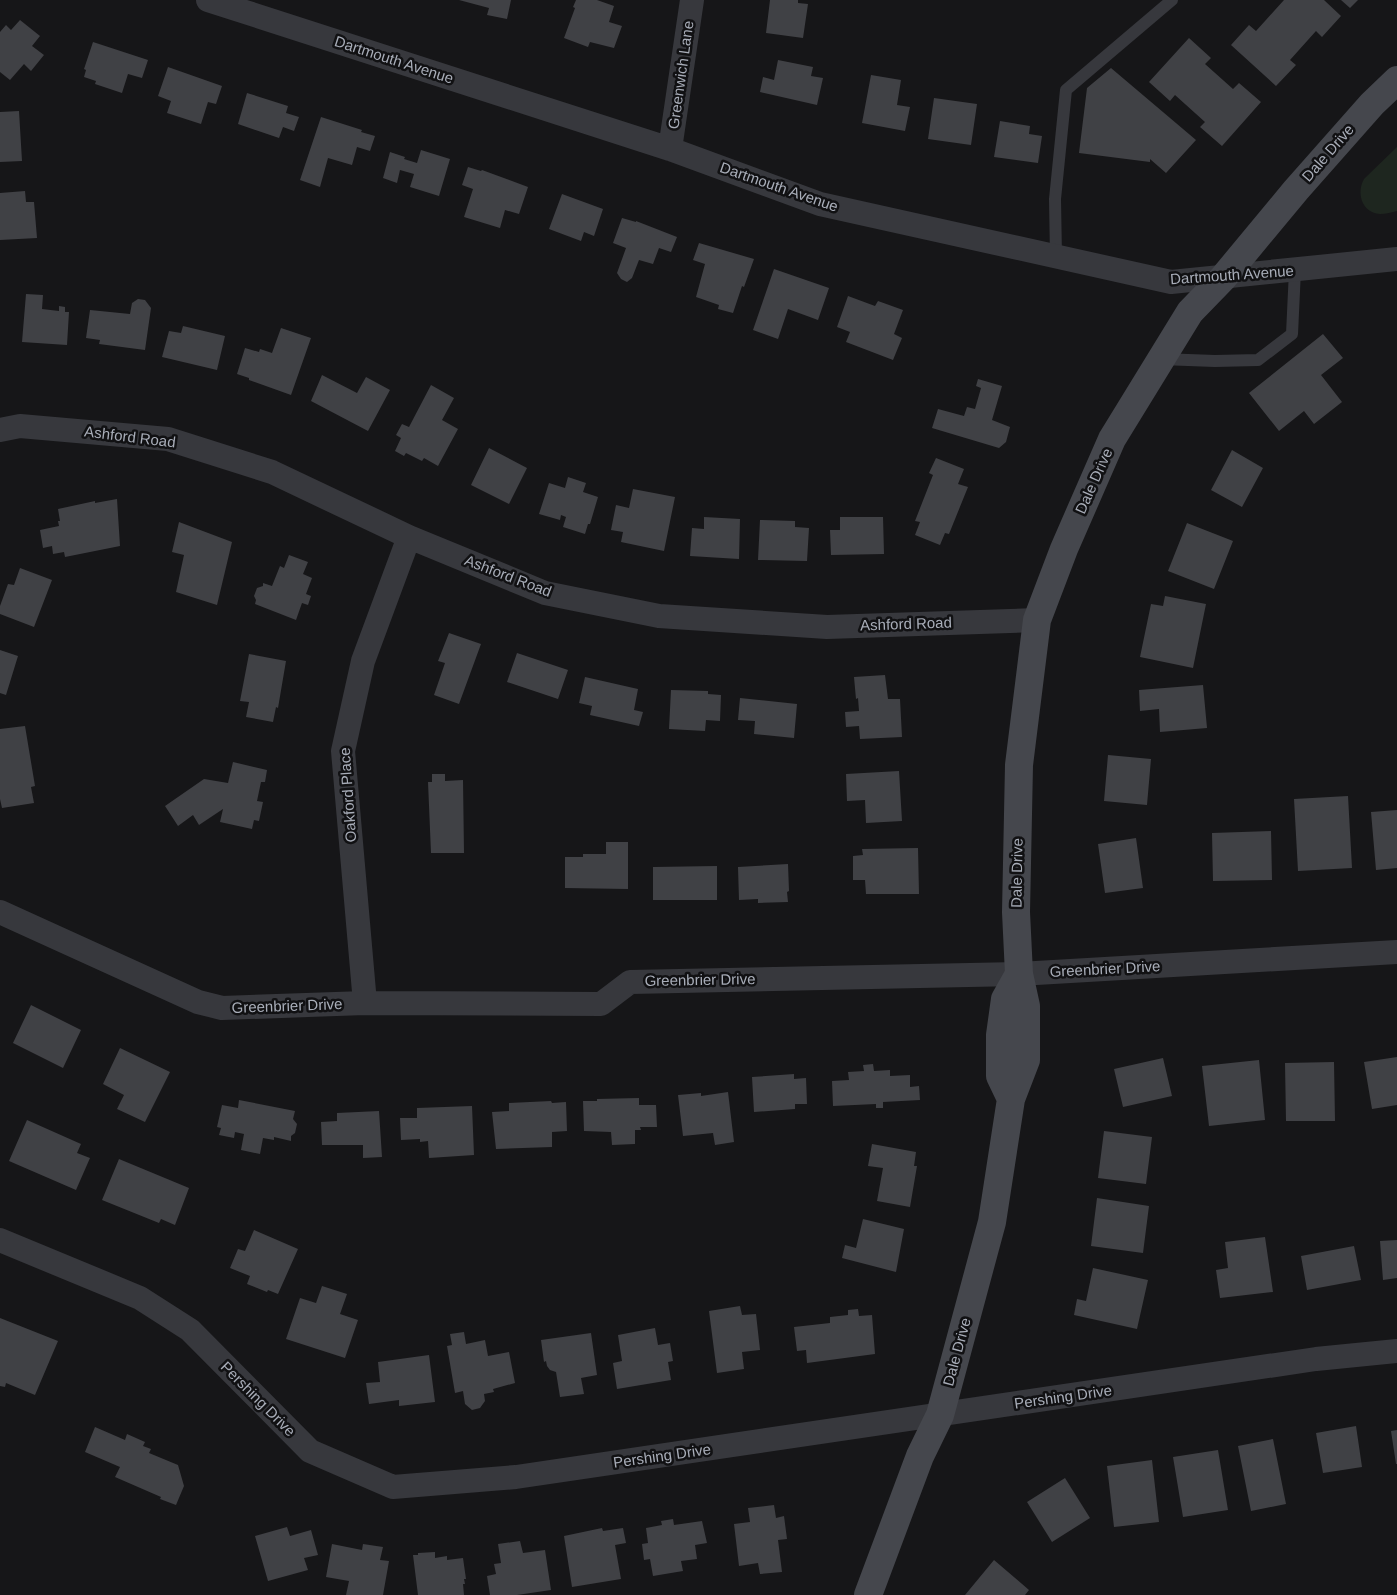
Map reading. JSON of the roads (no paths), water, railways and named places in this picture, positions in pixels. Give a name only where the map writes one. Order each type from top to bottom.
[{"type":"street","name":"Dartmouth Avenue","points":[[208,0],[670,149],[820,204],[1171,282],[1397,259]]},
{"type":"street","name":"Greenwich Lane","points":[[670,149],[692,0]]},
{"type":"street","name":"Dale Drive","points":[[868,1595],[920,1456],[940,1415],[992,1222],[1010,1099],[1026,1060],[1026,1006],[1019,974],[1016,912],[1019,765],[1037,620],[1064,549],[1112,439],[1190,312],[1223,278],[1296,190],[1372,104],[1397,80]]},
{"type":"street","name":"Ashford Road","points":[[0,430],[20,426],[168,439],[272,472],[409,537],[545,593],[659,616],[827,627],[1037,620]]},
{"type":"street","name":"Oakford Place","points":[[365,1003],[342,750],[362,661],[409,537]]},
{"type":"street","name":"Greenbrier Drive","points":[[0,912],[198,1002],[222,1008],[365,1003],[600,1004],[630,982],[1019,974],[1397,952]]},
{"type":"street","name":"Pershing Drive","points":[[0,1240],[140,1298],[190,1330],[310,1451],[393,1487],[516,1477],[1316,1359],[1397,1351]]},
{"type":"lane","points":[[1056,256],[1055,198],[1066,90],[1172,0]]},
{"type":"lane","points":[[1161,359],[1258,360],[1292,334],[1295,270]]}]
